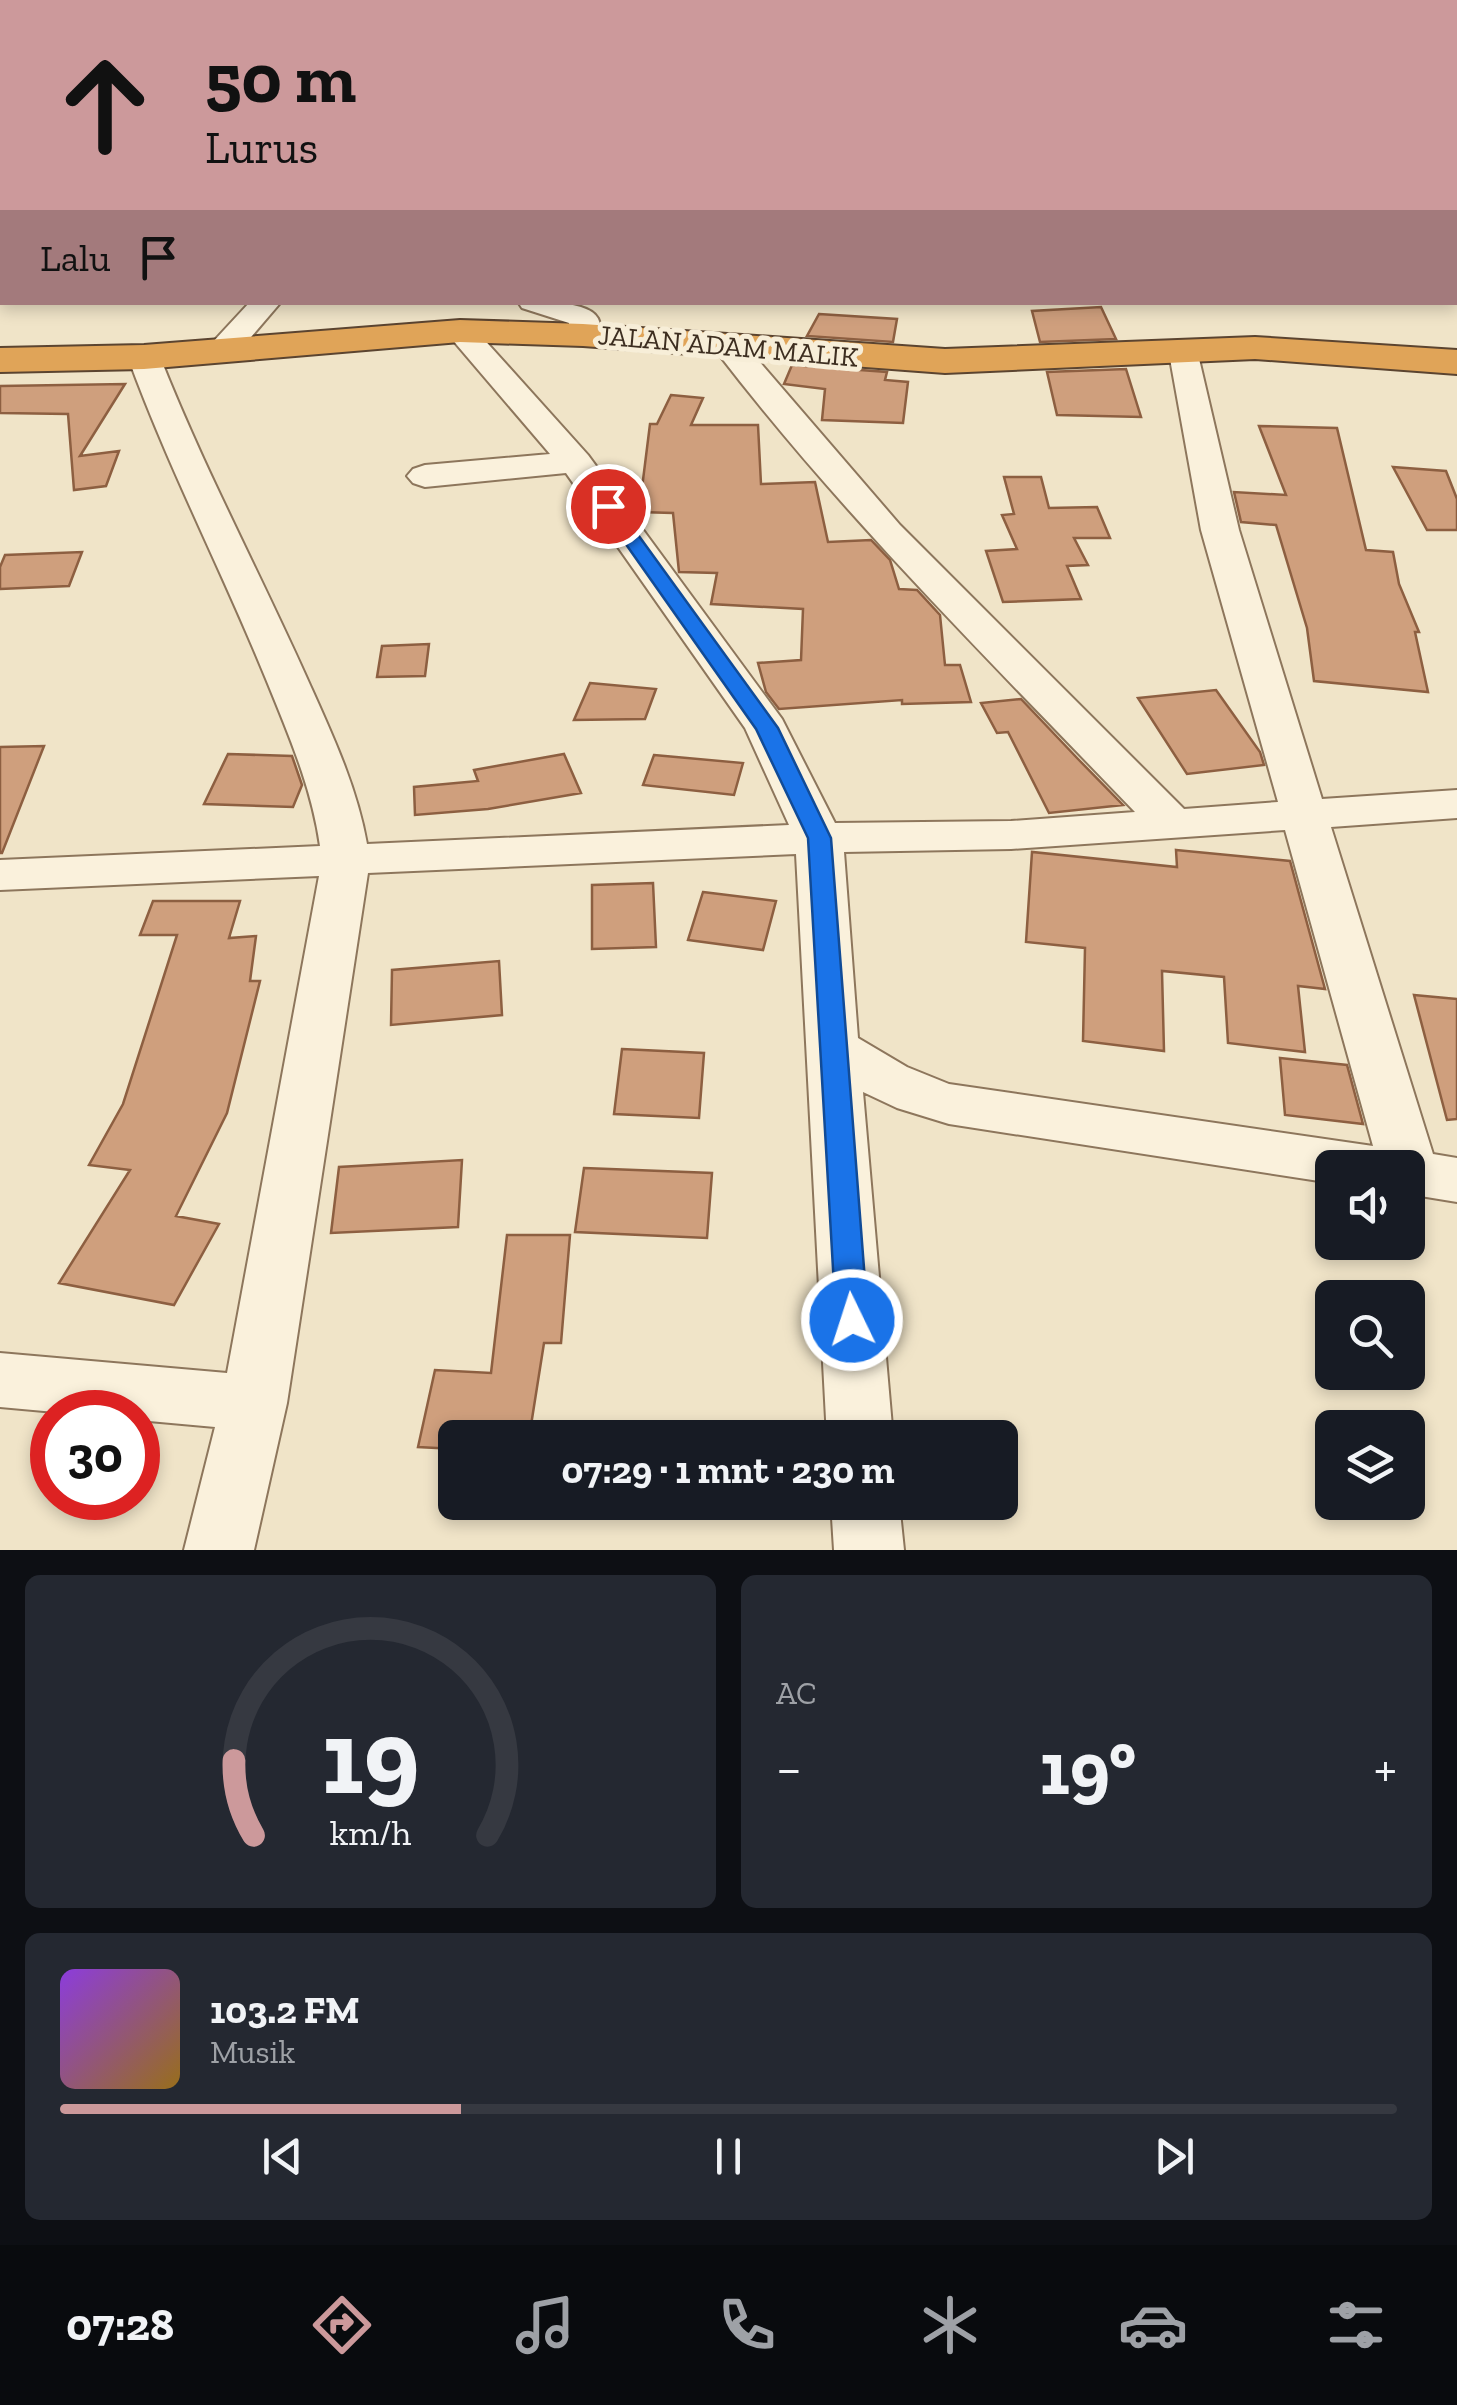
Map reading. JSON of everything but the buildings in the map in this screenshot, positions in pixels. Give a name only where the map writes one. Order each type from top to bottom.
[{"type":"highway","name":"JALAN ADAM MALIK","points":[[0,360],[144,357],[586,318],[728,345],[945,362],[1273,348],[1457,362]]},
{"type":"street","points":[[222,350],[264,305]]},
{"type":"street","points":[[542,305],[586,318]]},
{"type":"street","points":[[460,332],[576,462],[767,728],[820,838],[859,1420]]},
{"type":"street","points":[[728,345],[776,410],[864,508],[1174,825]]},
{"type":"street","points":[[1184,353],[1220,530],[1406,1150]]},
{"type":"street","points":[[144,357],[164,415],[260,614],[339,808],[346,858],[254,1403],[219,1550]]},
{"type":"street","points":[[426,476],[576,462]]},
{"type":"street","points":[[0,875],[820,838],[1011,835],[1457,804]]},
{"type":"street","points":[[832,1046],[870,1074],[916,1096],[948,1104],[1315,1158]]},
{"type":"street","points":[[0,1380],[254,1403]]},
{"type":"street","points":[[866,1520],[868,1550]]},
{"type":"route","points":[[608,506],[767,728],[820,838],[852,1320]]}]
